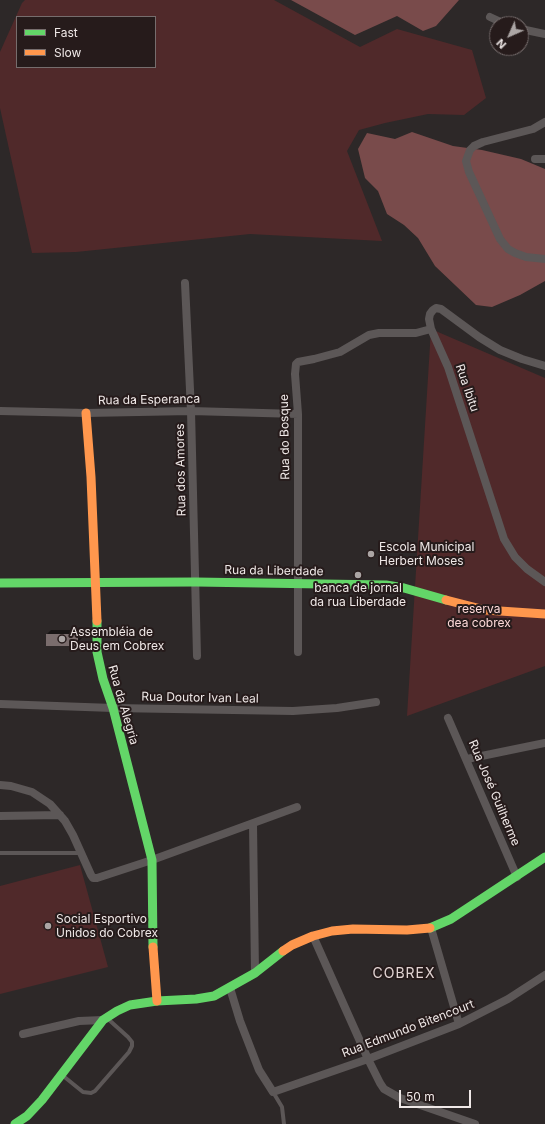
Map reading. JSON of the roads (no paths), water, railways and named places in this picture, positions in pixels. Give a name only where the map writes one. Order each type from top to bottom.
[{"type":"street","points":[[529,31],[545,34]]},
{"type":"street","points":[[545,122],[533,129],[483,142],[474,146],[470,150],[466,160],[469,172],[500,239],[508,249],[515,254],[545,259]]},
{"type":"street","points":[[535,159],[545,159]]},
{"type":"street","name":"Rua dos Amores","points":[[186,283],[191,411],[197,656]]},
{"type":"street","name":"Rua Ibitu","points":[[545,366],[500,350],[479,337],[441,309],[436,308],[430,314],[429,319],[432,329],[448,367],[504,538],[515,557],[527,569],[545,582]]},
{"type":"street","name":"Rua do Bosque","points":[[298,652],[298,414],[295,368],[298,362],[314,360],[340,352],[369,335],[384,333],[416,333],[432,329]]},
{"type":"street","name":"Rua da Esperanca","points":[[0,411],[86,413],[191,411],[298,414]]},
{"type":"street","name":"Rua da Alegria","points":[[86,413],[91,477],[96,583],[97,652],[152,860],[152,930],[157,1001]]},
{"type":"street","name":"Rua da Liberdade","points":[[0,583],[196,582],[386,585],[404,588],[462,605],[485,610],[545,614]]},
{"type":"street","name":"Rua Doutor Ivan Leal","points":[[0,704],[293,712],[337,708],[376,702]]},
{"type":"street","name":"Rua José Guilherme","points":[[448,718],[517,877]]},
{"type":"street","points":[[467,759],[545,743]]},
{"type":"street","points":[[0,785],[11,786],[32,792],[50,804],[65,821],[93,878],[152,860],[253,824],[297,806]]},
{"type":"street","points":[[0,816],[60,815]]},
{"type":"street","points":[[253,824],[255,973]]},
{"type":"street","points":[[20,1122],[42,1100],[104,1019],[117,1011],[130,1005],[214,996],[255,973],[275,956],[292,945],[313,936],[332,931],[353,929],[407,930],[431,928],[451,919],[517,877],[545,857]]},
{"type":"street","points":[[431,928],[459,1024]]},
{"type":"street","points":[[313,936],[380,1084],[390,1093],[400,1098],[475,1124]]},
{"type":"street","name":"Rua Edmundo Bitencourt","points":[[273,1092],[459,1024],[508,999],[545,975]]},
{"type":"street","points":[[230,988],[240,1021],[259,1070],[273,1092]]},
{"type":"street","points":[[23,1034],[79,1021],[104,1019]]},
{"type":"lane","points":[[0,853],[81,853]]},
{"type":"lane","points":[[62,1075],[83,1092],[91,1093],[95,1091],[129,1052],[132,1042],[104,1019]]},
{"type":"lane","points":[[273,1092],[282,1107],[284,1124]]},
{"type":"place","name":"Escola Municipal Herbert Moses","points":[[371,554]]},
{"type":"place","name":"banca de jornal da rua Liberdade","points":[[358,575]]},
{"type":"place","name":"Assembléia de Deus em Cobrex","points":[[62,639]]},
{"type":"place","name":"Social Esportivo Unidos do Cobrex","points":[[48,926]]},
{"type":"district","name":"COBREX","points":[[404,974]]},
{"type":"park label","name":"reserva dea cobrex","points":[[479,616]]}]
